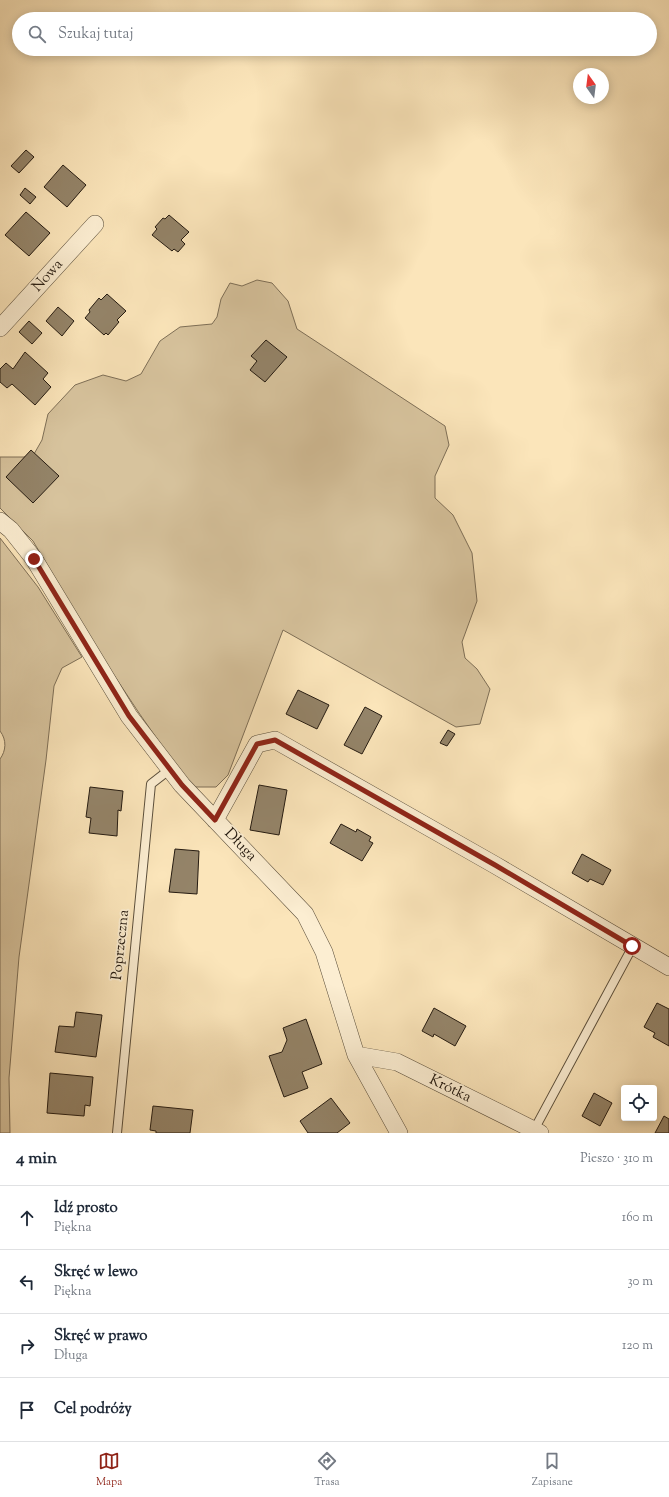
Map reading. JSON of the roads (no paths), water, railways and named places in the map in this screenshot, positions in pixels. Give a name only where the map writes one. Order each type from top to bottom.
[{"type":"street","name":"Nowa","points":[[0,328],[95,224]]},
{"type":"street","name":"Długa","points":[[0,521],[11,530],[34,559],[129,716],[170,770],[182,785],[304,914],[324,952],[356,1055],[399,1133]]},
{"type":"street","points":[[215,820],[257,744],[275,740],[501,868],[669,967]]},
{"type":"street","name":"Krótka","points":[[356,1055],[397,1062],[537,1131]]},
{"type":"lane","name":"Poprzeczna","points":[[117,1133],[151,784],[170,770]]},
{"type":"lane","points":[[537,1131],[632,946]]}]
